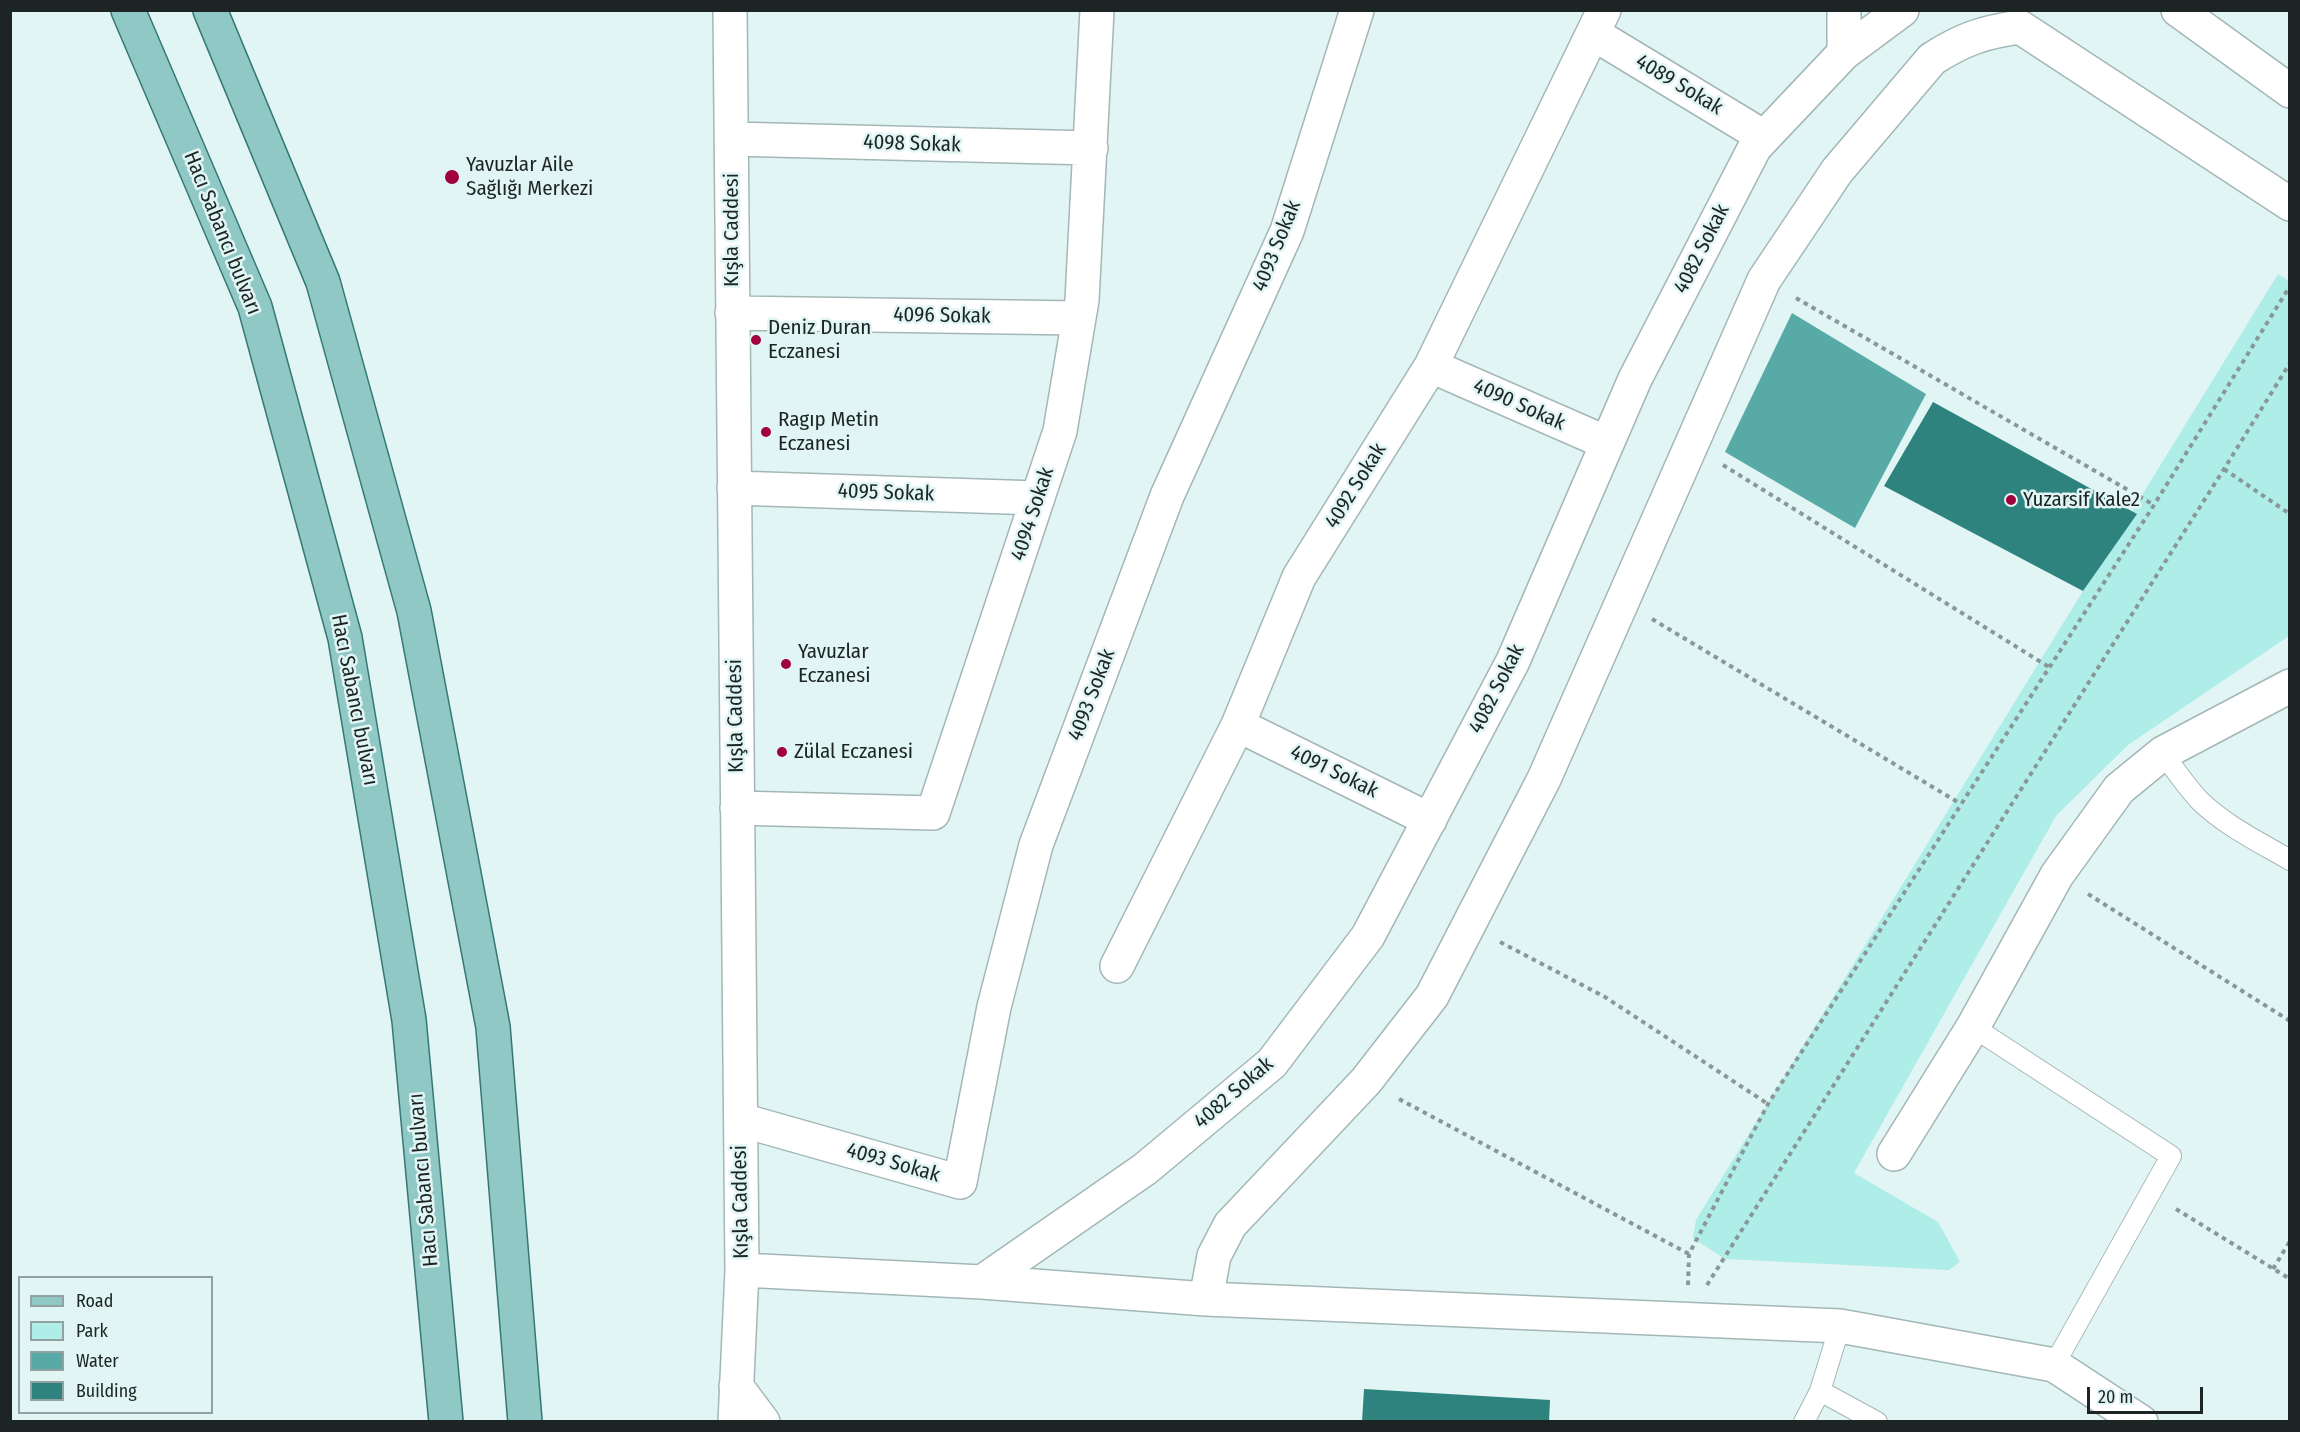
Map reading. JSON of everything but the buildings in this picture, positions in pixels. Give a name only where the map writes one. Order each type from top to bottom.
[{"type":"main road","name":"Hacı Sabancı bulvarı","points":[[128,10],[255,307],[345,638],[409,1020],[446,1422]]},
{"type":"main road","points":[[210,10],[322,282],[414,611],[493,1027],[525,1422]]},
{"type":"street","name":"Kışla Caddesi","points":[[730,10],[742,1270],[735,1422]]},
{"type":"street","name":"4094 Sokak","points":[[737,808],[933,813],[1060,431],[1083,300],[1097,10]]},
{"type":"street","name":"4093 Sokak","points":[[741,1120],[960,1182],[994,1007],[1036,845],[1167,496],[1287,231],[1357,10]]},
{"type":"street","points":[[1844,10],[1844,53]]},
{"type":"street","name":"4082 Sokak","points":[[982,1282],[1145,1169],[1272,1063],[1368,936],[1513,661],[1635,379],[1755,147],[1844,53],[1902,10]]},
{"type":"street","points":[[2178,10],[2289,91]]},
{"type":"street","name":"4089 Sokak","points":[[1599,22],[1764,137]]},
{"type":"street","name":"4092 Sokak","points":[[1117,966],[1238,725],[1299,577],[1431,366],[1599,22]]},
{"type":"street","points":[[1206,1299],[1214,1256],[1230,1225],[1366,1081],[1432,996],[1544,778],[1764,280],[1837,171],[1932,59],[1952,46],[1986,32],[2020,27],[2289,204]]},
{"type":"street","name":"4098 Sokak","points":[[732,139],[1091,148]]},
{"type":"street","name":"4096 Sokak","points":[[732,312],[1079,318]]},
{"type":"street","name":"4090 Sokak","points":[[1431,366],[1607,443]]},
{"type":"street","name":"4095 Sokak","points":[[734,488],[1038,498]]},
{"type":"street","points":[[1894,1154],[1972,1027],[2057,875],[2119,789],[2163,753],[2289,686]]},
{"type":"street","name":"4091 Sokak","points":[[1238,725],[1430,820]]},
{"type":"street","points":[[742,1270],[982,1282],[1206,1299],[1840,1326],[2054,1365],[2141,1422]]},
{"type":"street","points":[[736,1386],[763,1422]]},
{"type":"lane","points":[[2163,753],[2181,779],[2214,812],[2289,860]]},
{"type":"lane","points":[[1972,1027],[2170,1156],[2054,1365]]},
{"type":"lane","points":[[1804,1422],[1820,1391],[1840,1326]]},
{"type":"lane","points":[[1820,1391],[1877,1422]]},
{"type":"path","points":[[1764,280],[2154,505]]},
{"type":"path","points":[[1686,1318],[1689,1254],[1768,1104],[2154,505],[2289,286]]},
{"type":"path","points":[[1686,1318],[2289,363]]},
{"type":"path","points":[[1691,445],[2049,667]]},
{"type":"path","points":[[2224,469],[2289,513]]},
{"type":"path","points":[[1623,602],[1961,804]]},
{"type":"path","points":[[2057,875],[2289,1021]]},
{"type":"path","points":[[1468,925],[1605,997],[1768,1104]]},
{"type":"path","points":[[1366,1081],[1689,1254]]},
{"type":"path","points":[[2150,1193],[2289,1279]]},
{"type":"path","points":[[2273,1269],[2289,1241]]},
{"type":"green space","points":[[2278,274],[2289,281],[2289,636],[2128,745],[2056,816],[1854,1173],[1938,1222],[1960,1262],[1949,1270],[1725,1259],[1693,1238],[1696,1220]]},
{"type":"water","points":[[1792,313],[1926,394],[1855,528],[1725,452]]},
{"type":"place","name":"Yavuzlar Aile Sağlığı Merkezi","points":[[452,177]]},
{"type":"place","name":"Deniz Duran Eczanesi","points":[[756,340]]},
{"type":"place","name":"Ragıp Metin Eczanesi","points":[[766,432]]},
{"type":"place","name":"Yuzarsif Kale2","points":[[2011,500]]},
{"type":"place","name":"Yavuzlar Eczanesi","points":[[786,664]]},
{"type":"place","name":"Zülal Eczanesi","points":[[782,752]]}]
